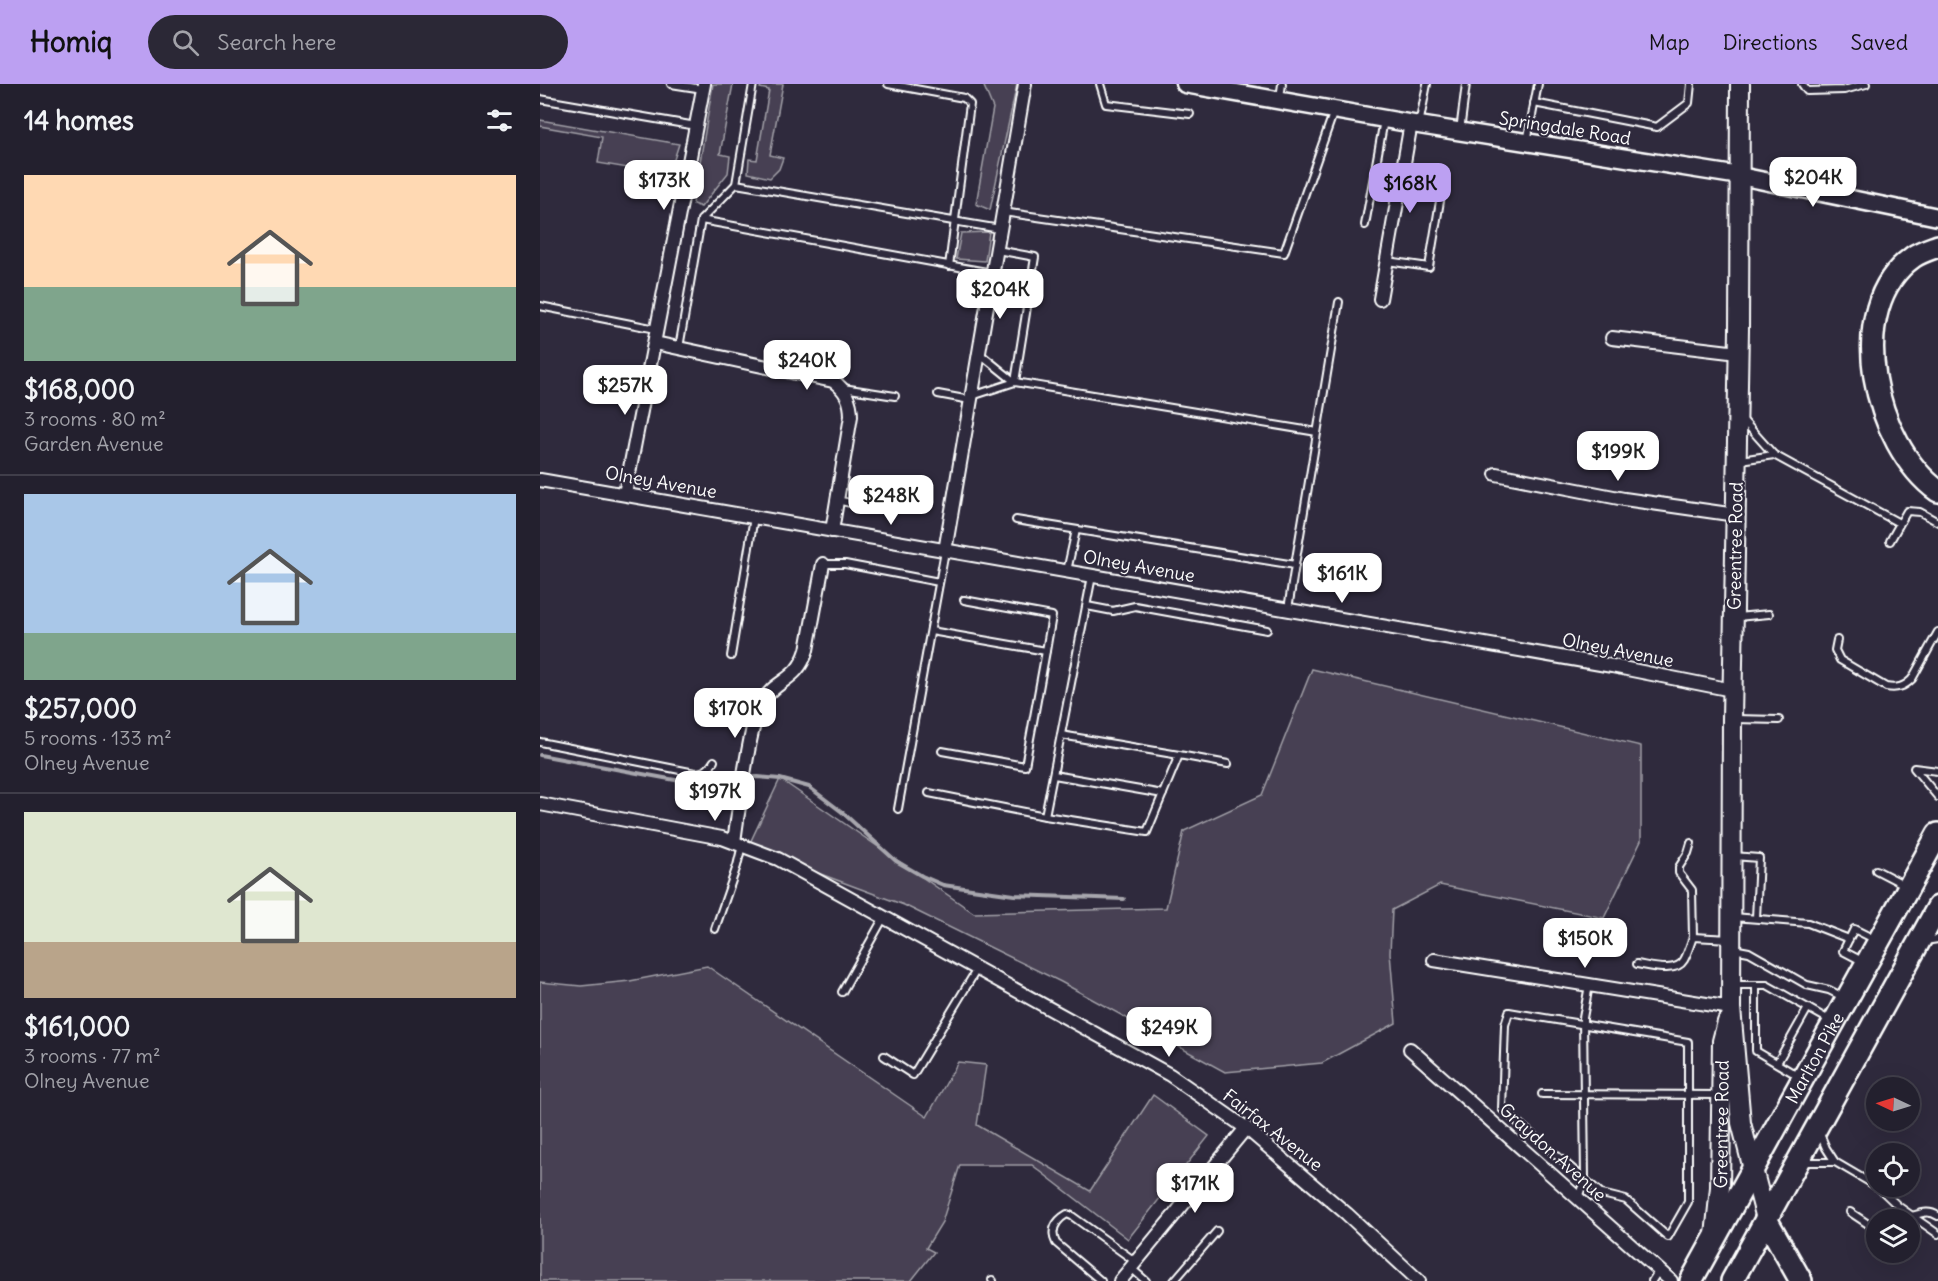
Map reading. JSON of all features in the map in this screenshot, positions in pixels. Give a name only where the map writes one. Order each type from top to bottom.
[{"type":"highway","points":[[1938,246],[1913,257],[1894,276],[1885,290],[1873,338],[1873,366],[1878,395],[1892,433],[1910,463],[1938,491]]},
{"type":"highway","name":"Marlton Pike","points":[[1691,1281],[1938,834]]},
{"type":"highway","name":"Marlton Pike","points":[[1732,1281],[1818,1124],[1928,941],[1938,907]]},
{"type":"highway","points":[[1766,1219],[1801,1281]]},
{"type":"main road","name":"Springdale Road","points":[[1185,84],[1384,119],[1740,176],[1938,217]]},
{"type":"main road","name":"Greentree Road","points":[[1740,84],[1737,461],[1732,690],[1731,1008],[1722,1041],[1730,1096],[1741,1123],[1766,1219]]},
{"type":"main road","name":"Greentree Road","points":[[1715,1239],[1730,1096]]},
{"type":"street","points":[[945,551],[1025,84]]},
{"type":"street","points":[[625,494],[704,87]]},
{"type":"street","points":[[1380,298],[1415,124]]},
{"type":"street","points":[[1612,338],[1738,353]]},
{"type":"street","points":[[655,343],[833,381],[842,387],[851,407],[851,416],[832,531]]},
{"type":"street","points":[[1496,474],[1624,499],[1736,515]]},
{"type":"street","name":"Olney Avenue","points":[[540,480],[1612,666],[1732,690]]},
{"type":"street","points":[[738,843],[746,760],[757,712],[768,694],[799,669],[807,650],[823,564]]},
{"type":"street","name":"Fairfax Avenue","points":[[540,804],[738,843],[778,859],[1170,1076],[1246,1128],[1347,1214],[1419,1281]]},
{"type":"street","points":[[1434,960],[1731,1008]]},
{"type":"street","name":"Graydon Avenue","points":[[1410,1049],[1578,1198],[1655,1275],[1671,1281]]},
{"type":"street","points":[[1120,1281],[1246,1128]]},
{"type":"lane","points":[[671,84],[704,87]]},
{"type":"lane","points":[[679,348],[701,220],[736,184],[753,84]]},
{"type":"lane","points":[[888,84],[964,98],[969,101],[971,108],[949,266]]},
{"type":"lane","points":[[1100,84],[1106,104],[1190,114]]},
{"type":"lane","points":[[1279,101],[1282,84]]},
{"type":"lane","points":[[1415,124],[1427,84]]},
{"type":"lane","points":[[1460,131],[1467,84]]},
{"type":"lane","points":[[1527,142],[1538,84]]},
{"type":"lane","points":[[1534,103],[1657,126],[1689,103],[1691,84]]},
{"type":"lane","points":[[1802,84],[1807,91],[1844,90],[1866,84]]},
{"type":"lane","points":[[540,99],[696,126]]},
{"type":"lane","points":[[1003,212],[1284,253],[1334,110]]},
{"type":"lane","points":[[1365,225],[1384,119]]},
{"type":"lane","points":[[736,184],[1000,229]]},
{"type":"lane","points":[[1386,261],[1430,267],[1441,195]]},
{"type":"lane","points":[[701,220],[993,273]]},
{"type":"lane","points":[[997,250],[1035,257],[1015,382]]},
{"type":"lane","points":[[1288,610],[1339,302]]},
{"type":"lane","points":[[540,306],[657,329]]},
{"type":"lane","points":[[979,353],[1015,382]]},
{"type":"lane","points":[[938,394],[971,398],[1015,382],[1317,432]]},
{"type":"lane","points":[[842,387],[895,396]]},
{"type":"lane","points":[[1737,413],[1773,455],[1899,523]]},
{"type":"lane","points":[[1737,461],[1773,455]]},
{"type":"lane","points":[[837,500],[876,509]]},
{"type":"lane","points":[[1890,540],[1907,511],[1914,510],[1938,522]]},
{"type":"lane","points":[[731,657],[754,517]]},
{"type":"lane","points":[[1016,520],[1295,566]]},
{"type":"lane","points":[[1067,572],[1076,530]]},
{"type":"lane","points":[[898,809],[945,551]]},
{"type":"lane","points":[[823,564],[845,564],[939,582]]},
{"type":"lane","points":[[1046,816],[1092,576]]},
{"type":"lane","points":[[942,751],[1026,766],[1052,616],[964,600]]},
{"type":"lane","points":[[1087,606],[1113,611],[1135,606],[1267,630]]},
{"type":"lane","points":[[1734,617],[1769,614]]},
{"type":"lane","points":[[931,631],[1046,651]]},
{"type":"lane","points":[[1837,640],[1835,650],[1840,660],[1886,687],[1893,688],[1912,680],[1935,644],[1938,632]]},
{"type":"lane","points":[[1732,718],[1779,720]]},
{"type":"lane","points":[[1062,735],[1228,764]]},
{"type":"lane","points":[[540,742],[695,773],[704,772],[714,761]]},
{"type":"lane","points":[[929,793],[1046,816],[1147,832],[1179,755]]},
{"type":"lane","points":[[1938,771],[1914,768],[1938,797]]},
{"type":"lane","points":[[1054,775],[1163,794]]},
{"type":"lane","points":[[715,929],[737,866],[738,843]]},
{"type":"lane","points":[[1637,964],[1674,967],[1684,961],[1694,937],[1692,890],[1679,873],[1679,867],[1691,843]]},
{"type":"lane","points":[[1731,856],[1759,858],[1756,918]]},
{"type":"lane","points":[[1876,870],[1908,887]]},
{"type":"lane","points":[[842,992],[884,917]]},
{"type":"lane","points":[[1731,917],[1808,922],[1849,939]]},
{"type":"lane","points":[[1866,962],[1843,951],[1854,929],[1878,940]]},
{"type":"lane","points":[[1694,937],[1731,944],[1808,985],[1829,990],[1846,999]]},
{"type":"lane","points":[[884,1056],[913,1075],[978,969]]},
{"type":"lane","points":[[1578,1198],[1585,1179],[1583,1024],[1589,985]]},
{"type":"lane","points":[[1731,985],[1767,985],[1834,1022]]},
{"type":"lane","points":[[1756,985],[1756,1051],[1803,1078]]},
{"type":"lane","points":[[1777,1063],[1808,1008]]},
{"type":"lane","points":[[1509,1012],[1583,1024],[1688,1042],[1688,1202],[1668,1237],[1626,1200],[1602,1194],[1502,1109],[1505,1025],[1509,1012]]},
{"type":"lane","points":[[1542,1094],[1730,1096]]},
{"type":"lane","points":[[1818,1124],[1824,1145],[1835,1162],[1866,1180]]},
{"type":"lane","points":[[1797,1162],[1835,1162]]},
{"type":"lane","points":[[1889,1197],[1902,1209]]},
{"type":"lane","points":[[1850,1212],[1866,1223]]},
{"type":"lane","points":[[1920,1214],[1932,1212],[1938,1216]]},
{"type":"lane","points":[[1101,1281],[1056,1243],[1053,1235],[1054,1227],[1063,1216],[1067,1214],[1072,1216],[1134,1265],[1146,1281]]},
{"type":"lane","points":[[1920,1222],[1938,1234]]},
{"type":"lane","points":[[1174,1281],[1216,1231]]},
{"type":"shaded area","points":[[713,84],[733,84],[720,154],[730,156],[728,173],[701,207],[693,204]]},
{"type":"shaded area","points":[[761,84],[783,84],[770,155],[783,158],[779,169],[770,178],[748,173],[749,159],[757,160],[769,90],[760,88]]},
{"type":"shaded area","points":[[983,84],[1017,84],[990,210],[976,204],[993,108]]},
{"type":"shaded area","points":[[540,120],[679,144],[669,175],[598,163],[602,137],[540,126]]},
{"type":"shaded area","points":[[989,232],[985,261],[956,259],[961,233]]},
{"type":"shaded area","points":[[1312,669],[1641,746],[1641,841],[1604,918],[1440,885],[1392,910],[1390,953],[1396,1023],[1322,1063],[1225,1072],[1061,982],[904,905],[748,847],[780,779],[974,913],[1166,908],[1184,831],[1262,795]]},
{"type":"shaded area","points":[[707,966],[927,1117],[958,1062],[986,1065],[977,1125],[1090,1191],[1153,1095],[1209,1136],[1128,1239],[1032,1165],[960,1165],[942,1222],[926,1248],[934,1252],[911,1281],[540,1281],[540,982],[581,986],[630,981]]},
{"type":"waterway","points":[[540,755],[675,780],[758,777],[780,779],[809,787],[842,812],[896,861],[943,885],[1014,895],[1124,899]]}]
